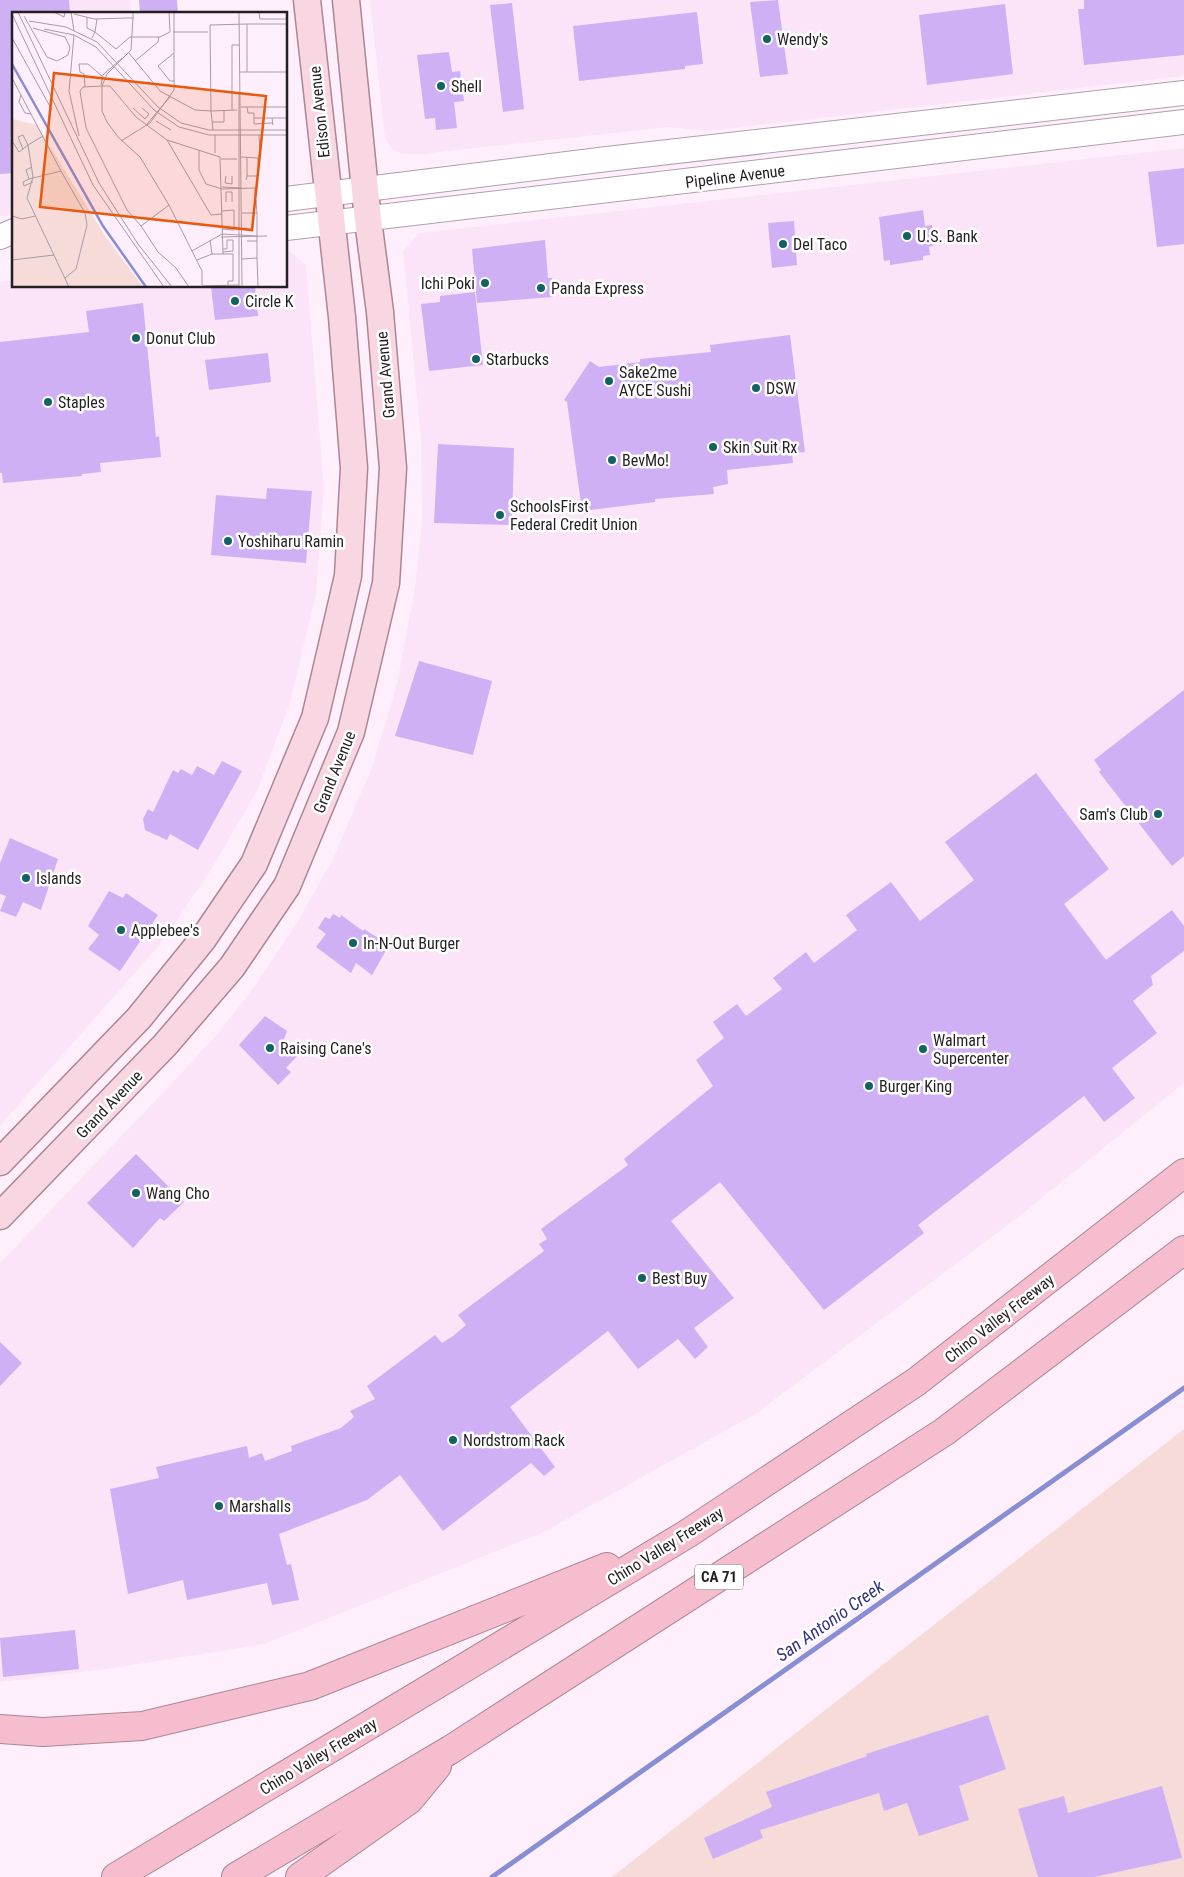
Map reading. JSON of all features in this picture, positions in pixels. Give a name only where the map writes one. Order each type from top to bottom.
[{"type":"highway","name":"Chino Valley Freeway","points":[[116,1877],[687,1534],[916,1382],[1184,1173]]},
{"type":"highway","name":"CA 71","points":[[236,1877],[450,1750],[944,1432],[1184,1250]]},
{"type":"highway","points":[[0,1729],[43,1732],[142,1726],[310,1686],[687,1534]]},
{"type":"highway","points":[[300,1877],[409,1800],[450,1750]]},
{"type":"main road","name":"Edison Avenue","points":[[307,0],[330,224]]},
{"type":"main road","points":[[346,0],[368,220]]},
{"type":"main road","name":"Pipeline Avenue","points":[[288,199],[606,159],[1184,93]]},
{"type":"main road","points":[[1048,109],[1050,138]]},
{"type":"main road","name":"Pipeline Avenue","points":[[288,228],[368,220],[1184,122]]},
{"type":"main road","name":"Grand Avenue","points":[[0,1216],[165,1045],[232,967],[287,886],[351,732],[386,583],[393,468],[380,312],[368,220]]},
{"type":"main road","points":[[0,1162],[139,1018],[203,939],[254,864],[315,718],[348,576],[354,468],[342,317],[330,224]]},
{"type":"main road","points":[[0,237],[12,232]]},
{"type":"main road","points":[[0,243],[12,247]]},
{"type":"shaded area","points":[[0,0],[130,0],[132,12],[12,12],[12,215],[0,216]]},
{"type":"shaded area","points":[[370,0],[1184,0],[1184,76],[707,131],[669,127],[421,154],[402,154],[392,149],[385,139]]},
{"type":"shaded area","points":[[1184,148],[1184,1083],[1017,1218],[755,1414],[542,1533],[264,1644],[114,1668],[0,1682],[0,1263],[175,1080],[219,1032],[254,987],[295,926],[333,859],[372,767],[397,684],[415,587],[422,520],[421,439],[403,251],[419,233]]},
{"type":"shaded area","points":[[288,251],[306,265],[324,489],[316,594],[290,703],[258,789],[211,870],[161,943],[0,1126],[0,282],[12,280],[12,288],[288,288]]},
{"type":"shaded area","points":[[1184,1429],[1184,1877],[612,1877]]},
{"type":"building","points":[[0,0],[69,0],[70,12],[12,12],[12,173],[0,174]]},
{"type":"building","points":[[139,0],[177,0],[178,12],[140,12]]},
{"type":"building","points":[[778,0],[788,74],[760,77],[750,2]]},
{"type":"building","points":[[1084,0],[1184,0],[1184,55],[1084,65],[1078,9],[1084,9]]},
{"type":"building","name":"Shell","points":[[512,3],[524,109],[503,112],[490,5]]},
{"type":"building","points":[[1005,4],[1013,74],[927,85],[919,15]]},
{"type":"building","points":[[697,12],[703,64],[685,66],[685,69],[579,81],[573,26]]},
{"type":"building","name":"Shell","points":[[449,52],[452,72],[460,71],[464,101],[454,102],[457,128],[436,130],[435,118],[425,119],[417,55]]},
{"type":"building","points":[[1184,168],[1184,244],[1157,247],[1148,172]]},
{"type":"building","name":"U.S. Bank","points":[[923,210],[925,226],[932,225],[935,245],[929,247],[930,255],[923,256],[923,260],[890,265],[890,260],[884,261],[879,217]]},
{"type":"building","name":"Del Taco","points":[[794,221],[797,265],[772,268],[768,223]]},
{"type":"building","points":[[545,240],[548,278],[552,278],[553,297],[477,303],[472,249]]},
{"type":"building","name":"Circle K","points":[[211,288],[255,288],[258,316],[215,320]]},
{"type":"building","points":[[475,292],[483,365],[429,371],[421,304],[440,302],[440,296]]},
{"type":"building","name":"Staples","points":[[143,303],[156,437],[159,436],[161,457],[100,463],[101,472],[82,474],[82,476],[3,483],[2,473],[0,473],[0,342],[89,332],[86,311]]},
{"type":"building","points":[[790,335],[805,452],[792,453],[793,463],[727,470],[728,484],[713,487],[714,494],[655,499],[655,502],[582,511],[567,402],[564,400],[590,361],[599,367],[640,362],[640,359],[711,352],[710,345]]},
{"type":"building","points":[[268,353],[271,382],[209,390],[205,360]]},
{"type":"building","points":[[438,444],[514,448],[512,525],[434,523]]},
{"type":"building","points":[[267,488],[312,491],[306,563],[211,555],[216,495],[266,499]]},
{"type":"building","points":[[419,661],[492,681],[473,755],[395,736]]},
{"type":"building","name":"Sam's Club","points":[[1184,690],[1184,856],[1172,866],[1099,772],[1101,770],[1094,760]]},
{"type":"building","points":[[222,761],[242,771],[198,850],[170,834],[167,840],[145,830],[143,819],[148,809],[153,812],[173,770],[178,773],[181,769],[192,775],[197,766],[214,775]]},
{"type":"building","points":[[1036,773],[1109,869],[1064,904],[1106,960],[1172,910],[1184,926],[1184,951],[1151,976],[1153,985],[1133,1001],[1157,1033],[1112,1068],[1135,1098],[1104,1122],[1084,1096],[918,1225],[924,1233],[824,1310],[720,1182],[671,1221],[734,1298],[694,1328],[708,1347],[695,1359],[678,1339],[638,1369],[608,1331],[510,1407],[555,1467],[544,1476],[531,1463],[443,1531],[400,1475],[367,1500],[279,1534],[287,1565],[291,1564],[299,1600],[272,1605],[267,1583],[187,1600],[183,1580],[128,1594],[110,1489],[159,1478],[156,1467],[247,1446],[249,1458],[262,1453],[265,1461],[292,1451],[291,1446],[341,1428],[354,1417],[350,1411],[375,1399],[367,1386],[435,1335],[442,1343],[466,1325],[458,1315],[544,1251],[539,1244],[547,1239],[541,1229],[628,1165],[624,1159],[713,1086],[696,1060],[724,1038],[713,1022],[737,1004],[746,1016],[782,989],[773,978],[806,952],[814,963],[857,930],[846,915],[891,882],[920,921],[974,880],[945,842]]},
{"type":"building","name":"Islands","points":[[10,838],[58,859],[41,910],[23,902],[16,917],[0,911],[6,896],[0,894],[0,863]]},
{"type":"building","name":"Applebee's","points":[[109,891],[123,898],[126,893],[158,915],[120,971],[88,949],[99,935],[88,926]]},
{"type":"building","name":"In-N-Out Burger","points":[[333,914],[340,918],[341,915],[363,931],[364,929],[389,945],[372,975],[356,963],[351,973],[316,947],[326,934],[318,928],[325,917],[330,919]]},
{"type":"building","name":"Raising Cane's","points":[[265,1016],[287,1031],[284,1039],[302,1051],[286,1068],[291,1072],[278,1085],[239,1045]]},
{"type":"building","name":"Wang Cho","points":[[136,1154],[184,1202],[164,1221],[160,1218],[133,1248],[87,1203]]},
{"type":"building","points":[[0,1342],[22,1363],[0,1386]]},
{"type":"building","points":[[75,1630],[79,1669],[3,1677],[0,1638]]},
{"type":"building","points":[[988,1715],[1006,1769],[959,1786],[969,1820],[919,1836],[907,1803],[884,1811],[879,1793],[760,1830],[763,1838],[713,1859],[704,1838],[772,1807],[766,1792],[867,1756],[866,1754]]},
{"type":"building","points":[[1162,1786],[1182,1858],[1094,1877],[1038,1877],[1018,1809],[1064,1796],[1068,1813]]},
{"type":"waterway","name":"San Antonio Creek","points":[[492,1877],[1184,1388]]},
{"type":"place","name":"Wendy's","points":[[767,39]]},
{"type":"place","name":"Shell","points":[[441,86]]},
{"type":"place","name":"U.S. Bank","points":[[907,236]]},
{"type":"place","name":"Del Taco","points":[[783,244]]},
{"type":"place","name":"Ichi Poki","points":[[485,283]]},
{"type":"place","name":"Panda Express","points":[[541,288]]},
{"type":"place","name":"Circle K","points":[[235,301]]},
{"type":"place","name":"Donut Club","points":[[136,338]]},
{"type":"place","name":"Starbucks","points":[[476,359]]},
{"type":"place","name":"Sake2me AYCE Sushi","points":[[609,381]]},
{"type":"place","name":"DSW","points":[[756,388]]},
{"type":"place","name":"Staples","points":[[48,402]]},
{"type":"place","name":"Skin Suit Rx","points":[[713,447]]},
{"type":"place","name":"BevMo!","points":[[612,460]]},
{"type":"place","name":"SchoolsFirst Federal Credit Union","points":[[500,515]]},
{"type":"place","name":"Yoshiharu Ramin","points":[[228,541]]},
{"type":"place","name":"Sam's Club","points":[[1158,814]]},
{"type":"place","name":"Islands","points":[[26,878]]},
{"type":"place","name":"Applebee's","points":[[121,930]]},
{"type":"place","name":"In-N-Out Burger","points":[[353,943]]},
{"type":"place","name":"Raising Cane's","points":[[270,1048]]},
{"type":"place","name":"Walmart Supercenter","points":[[923,1049]]},
{"type":"place","name":"Burger King","points":[[869,1086]]},
{"type":"place","name":"Wang Cho","points":[[136,1193]]},
{"type":"place","name":"Best Buy","points":[[642,1278]]},
{"type":"place","name":"Nordstrom Rack","points":[[453,1440]]},
{"type":"place","name":"Marshalls","points":[[219,1506]]}]
